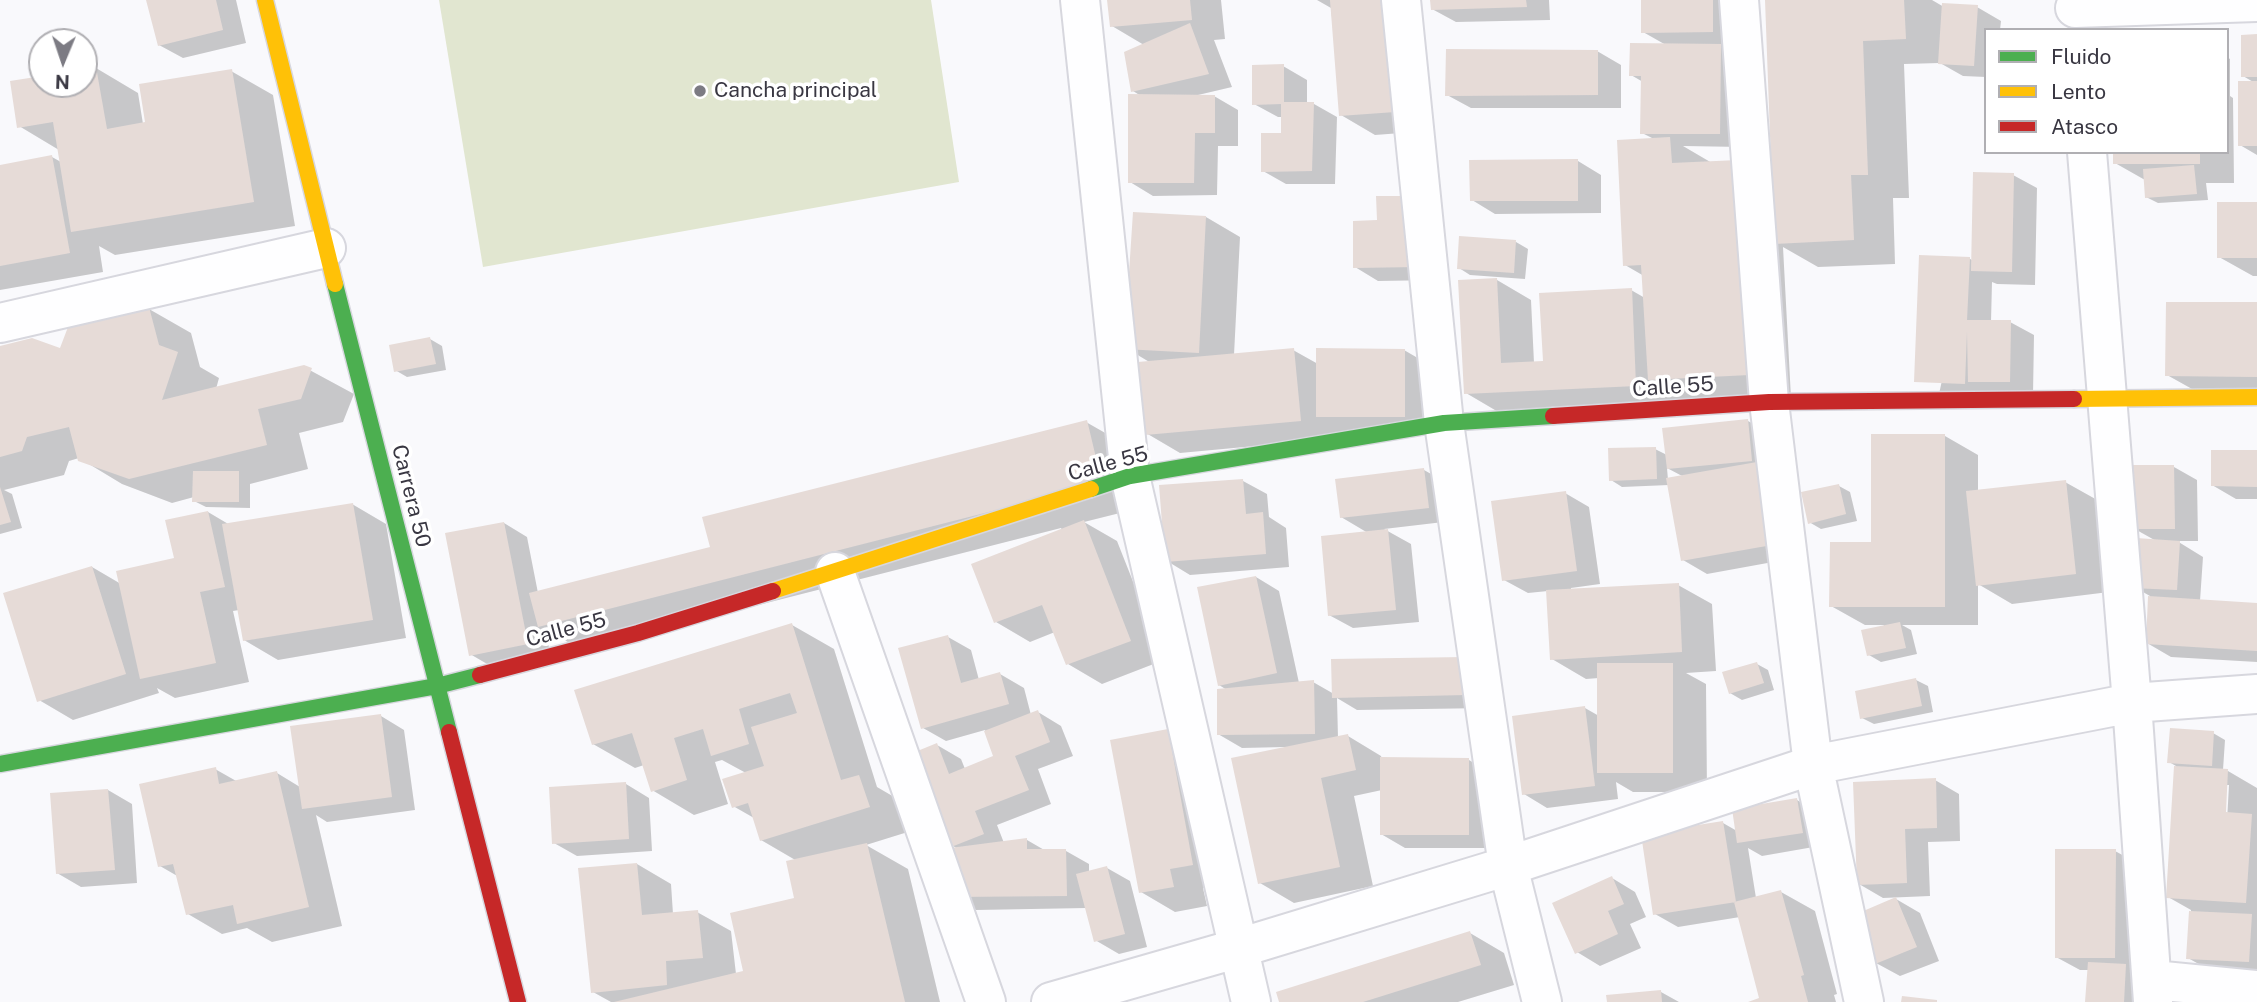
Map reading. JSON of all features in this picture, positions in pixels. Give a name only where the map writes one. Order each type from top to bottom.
[{"type":"street","name":"Carrera 50","points":[[265,0],[518,1002]]},
{"type":"street","points":[[1080,0],[1130,476],[1251,1002]]},
{"type":"street","points":[[1401,0],[1444,424],[1508,866],[1542,1002]]},
{"type":"street","points":[[1739,0],[1769,402],[1812,765],[1864,1002]]},
{"type":"street","points":[[2076,13],[2257,2]]},
{"type":"street","points":[[2087,154],[2153,991],[2257,990]]},
{"type":"street","points":[[0,323],[326,248]]},
{"type":"street","name":"Calle 55","points":[[0,764],[438,686],[638,633],[1130,476],[1444,424],[1769,402],[2257,397]]},
{"type":"street","points":[[835,572],[986,1002]]},
{"type":"street","points":[[1051,1002],[1508,866],[1812,765],[2132,703],[2257,694]]},
{"type":"green space","name":"Cancha principal","points":[[439,0],[931,0],[959,182],[483,267]]},
{"type":"building","points":[[146,0],[216,0],[223,30],[158,46]]},
{"type":"building","points":[[1107,0],[1190,0],[1192,20],[1110,27]]},
{"type":"building","points":[[1330,0],[1387,0],[1395,112],[1339,116]]},
{"type":"building","points":[[1430,0],[1526,0],[1527,7],[1431,10]]},
{"type":"building","points":[[1641,0],[1713,0],[1713,32],[1641,33]]},
{"type":"building","points":[[1765,0],[1904,0],[1906,39],[1863,41],[1868,175],[1851,175],[1854,240],[1774,244]]},
{"type":"building","points":[[1942,3],[1978,5],[1974,66],[1938,64]]},
{"type":"building","points":[[1190,23],[1209,74],[1131,92],[1124,52]]},
{"type":"building","points":[[2257,34],[2257,77],[2241,77],[2241,35]]},
{"type":"building","points":[[1630,43],[1721,44],[1720,134],[1640,134],[1641,76],[1629,76]]},
{"type":"building","points":[[1446,49],[1598,50],[1598,95],[1445,96]]},
{"type":"building","points":[[1284,64],[1284,102],[1314,102],[1312,171],[1261,172],[1261,133],[1281,133],[1281,104],[1252,105],[1252,65]]},
{"type":"building","points":[[232,69],[254,202],[71,232],[53,122],[17,128],[10,81],[28,78],[28,98],[98,98],[98,78],[107,129],[145,122],[139,84]]},
{"type":"building","points":[[2238,81],[2257,81],[2257,146],[2238,146]]},
{"type":"building","points":[[1128,94],[1215,95],[1215,133],[1195,133],[1194,183],[1128,183]]},
{"type":"building","points":[[1670,137],[1672,163],[1738,160],[1749,375],[1648,380],[1641,265],[1623,266],[1617,140]]},
{"type":"building","points":[[2113,154],[2200,154],[2200,164],[2113,164]]},
{"type":"building","points":[[52,155],[70,253],[0,266],[0,165]]},
{"type":"building","points":[[1578,159],[1578,201],[1470,201],[1469,160]]},
{"type":"building","points":[[2194,165],[2197,194],[2145,198],[2143,169]]},
{"type":"building","points":[[1973,172],[2014,173],[2012,272],[1971,271]]},
{"type":"building","points":[[1376,196],[1415,196],[1416,267],[1353,268],[1353,221],[1377,220]]},
{"type":"building","points":[[2217,202],[2257,202],[2257,258],[2217,258]]},
{"type":"building","points":[[1133,212],[1206,216],[1199,353],[1124,349]]},
{"type":"building","points":[[1459,236],[1516,240],[1514,273],[1457,269]]},
{"type":"building","points":[[1919,255],[1970,257],[1967,320],[2011,320],[2010,382],[1968,382],[1967,331],[1965,384],[1914,382]]},
{"type":"building","points":[[1497,278],[1501,363],[1543,361],[1539,293],[1632,288],[1636,386],[1464,394],[1458,280]]},
{"type":"building","points":[[2166,302],[2257,302],[2257,377],[2165,376]]},
{"type":"building","points":[[149,307],[159,345],[178,352],[162,400],[304,365],[312,368],[301,399],[258,409],[267,445],[129,479],[78,461],[69,427],[27,437],[22,451],[0,457],[0,346],[32,338],[60,348],[68,327]]},
{"type":"building","points":[[430,337],[436,364],[394,372],[389,345]]},
{"type":"building","points":[[1294,348],[1301,421],[1145,435],[1138,362]]},
{"type":"building","points":[[1316,348],[1405,349],[1405,417],[1316,417]]},
{"type":"building","points":[[1748,419],[1752,461],[1667,469],[1662,428]]},
{"type":"building","points":[[1087,420],[1102,483],[538,627],[529,593],[710,547],[702,517]]},
{"type":"building","points":[[1871,434],[1945,434],[1945,607],[1829,607],[1830,542],[1871,542]]},
{"type":"building","points":[[1656,447],[1657,479],[1609,481],[1608,448]]},
{"type":"building","points":[[2211,450],[2257,450],[2257,487],[2211,486]]},
{"type":"building","points":[[1757,462],[1772,545],[1681,561],[1666,478]]},
{"type":"building","points":[[2132,465],[2174,465],[2175,529],[2132,529]]},
{"type":"building","points":[[1424,468],[1429,508],[1340,518],[1335,479]]},
{"type":"building","points":[[193,471],[239,471],[239,502],[192,502]]},
{"type":"building","points":[[1243,479],[1246,514],[1263,512],[1266,554],[1165,562],[1159,485]]},
{"type":"building","points":[[2066,480],[2076,574],[1976,586],[1966,491]]},
{"type":"building","points":[[1839,484],[1846,514],[1808,524],[1801,492]]},
{"type":"building","points":[[0,487],[11,522],[0,525]]},
{"type":"building","points":[[1566,491],[1577,571],[1502,581],[1491,501]]},
{"type":"building","points":[[353,503],[373,620],[243,641],[222,524]]},
{"type":"building","points":[[208,511],[225,587],[200,592],[216,663],[140,679],[116,571],[174,558],[165,520]]},
{"type":"building","points":[[1084,520],[1131,641],[1066,665],[1042,605],[994,623],[971,564]]},
{"type":"building","points":[[504,522],[528,644],[469,656],[445,533]]},
{"type":"building","points":[[1388,529],[1396,610],[1328,616],[1321,536]]},
{"type":"building","points":[[2136,538],[2180,541],[2177,590],[2132,588]]},
{"type":"building","points":[[92,566],[126,674],[37,702],[3,593]]},
{"type":"building","points":[[1256,576],[1277,673],[1218,686],[1197,587]]},
{"type":"building","points":[[1679,583],[1682,652],[1550,660],[1546,590]]},
{"type":"building","points":[[2148,596],[2257,603],[2257,651],[2146,644]]},
{"type":"building","points":[[1900,622],[1906,648],[1867,656],[1861,630]]},
{"type":"building","points":[[792,623],[841,780],[859,775],[870,807],[760,841],[748,803],[732,808],[722,779],[764,766],[751,727],[797,713],[790,693],[739,709],[749,744],[711,756],[703,729],[674,738],[687,780],[651,792],[632,733],[592,745],[574,690]]},
{"type":"building","points":[[948,635],[961,683],[1000,672],[1009,704],[921,729],[898,648]]},
{"type":"building","points":[[1465,657],[1465,695],[1332,698],[1331,659]]},
{"type":"building","points":[[1757,662],[1764,683],[1729,694],[1722,672]]},
{"type":"building","points":[[1597,663],[1673,663],[1673,773],[1597,773]]},
{"type":"building","points":[[1916,678],[1922,706],[1860,719],[1855,691]]},
{"type":"building","points":[[1314,680],[1315,734],[1217,735],[1217,689]]},
{"type":"building","points":[[1585,706],[1595,786],[1522,795],[1512,716]]},
{"type":"building","points":[[1038,710],[1050,742],[1015,756],[1029,790],[975,811],[984,834],[951,847],[915,752],[937,743],[949,774],[993,756],[984,731]]},
{"type":"building","points":[[381,714],[392,797],[302,809],[290,726]]},
{"type":"building","points":[[2170,728],[2214,731],[2212,766],[2167,763]]},
{"type":"building","points":[[1168,729],[1193,865],[1170,869],[1174,887],[1139,893],[1110,740]]},
{"type":"building","points":[[1348,734],[1356,770],[1321,778],[1340,867],[1258,884],[1231,758]]},
{"type":"building","points":[[1380,757],[1469,758],[1469,835],[1380,835]]},
{"type":"building","points":[[2174,766],[2228,769],[2226,812],[2252,814],[2246,903],[2166,898]]},
{"type":"building","points":[[216,767],[219,784],[277,771],[309,907],[237,924],[233,905],[186,915],[173,864],[158,867],[139,784]]},
{"type":"building","points":[[1936,778],[1937,828],[1905,829],[1907,883],[1857,885],[1853,782]]},
{"type":"building","points":[[626,782],[629,839],[552,844],[549,787]]},
{"type":"building","points":[[108,789],[115,870],[56,874],[50,793]]},
{"type":"building","points":[[1797,798],[1803,833],[1737,843],[1732,809]]},
{"type":"building","points":[[1723,821],[1736,902],[1653,915],[1641,834]]},
{"type":"building","points":[[1027,838],[1027,849],[1066,849],[1067,896],[951,897],[950,848]]},
{"type":"building","points":[[867,843],[905,1002],[614,1002],[743,971],[730,913],[794,898],[786,861]]},
{"type":"building","points":[[2055,849],[2116,849],[2115,958],[2055,958]]},
{"type":"building","points":[[637,863],[642,915],[698,910],[703,958],[666,961],[667,985],[591,993],[578,868]]},
{"type":"building","points":[[1107,866],[1125,934],[1094,942],[1076,874]]},
{"type":"building","points":[[1612,876],[1624,904],[1608,911],[1618,934],[1575,954],[1552,903]]},
{"type":"building","points":[[1781,890],[1804,975],[1801,976],[1808,1002],[1748,1002],[1759,998],[1734,902]]},
{"type":"building","points":[[1896,897],[1917,947],[1875,964],[1854,915]]},
{"type":"building","points":[[2189,911],[2252,914],[2249,962],[2186,959]]},
{"type":"building","points":[[1470,931],[1481,965],[1363,1002],[1279,1002],[1276,992]]},
{"type":"building","points":[[2088,962],[2126,964],[2124,1002],[2085,1002]]},
{"type":"building","points":[[1661,990],[1662,1002],[1607,1002],[1606,995]]},
{"type":"building","points":[[1902,996],[1937,1000],[1937,1002],[1901,1002]]},
{"type":"traffic: fast","points":[[335,284],[449,732]]},
{"type":"traffic: fast","points":[[1091,489],[1130,476],[1444,423],[1553,416]]},
{"type":"traffic: fast","points":[[0,764],[437,686],[480,675]]},
{"type":"traffic: slow","points":[[265,0],[335,284]]},
{"type":"traffic: slow","points":[[2074,399],[2257,397]]},
{"type":"traffic: slow","points":[[773,591],[1091,489]]},
{"type":"traffic: jam","points":[[1553,416],[1769,402],[2074,399]]},
{"type":"traffic: jam","points":[[480,675],[638,633],[773,591]]},
{"type":"traffic: jam","points":[[449,732],[518,1002]]},
{"type":"place","name":"Cancha principal","points":[[700,91]]}]
